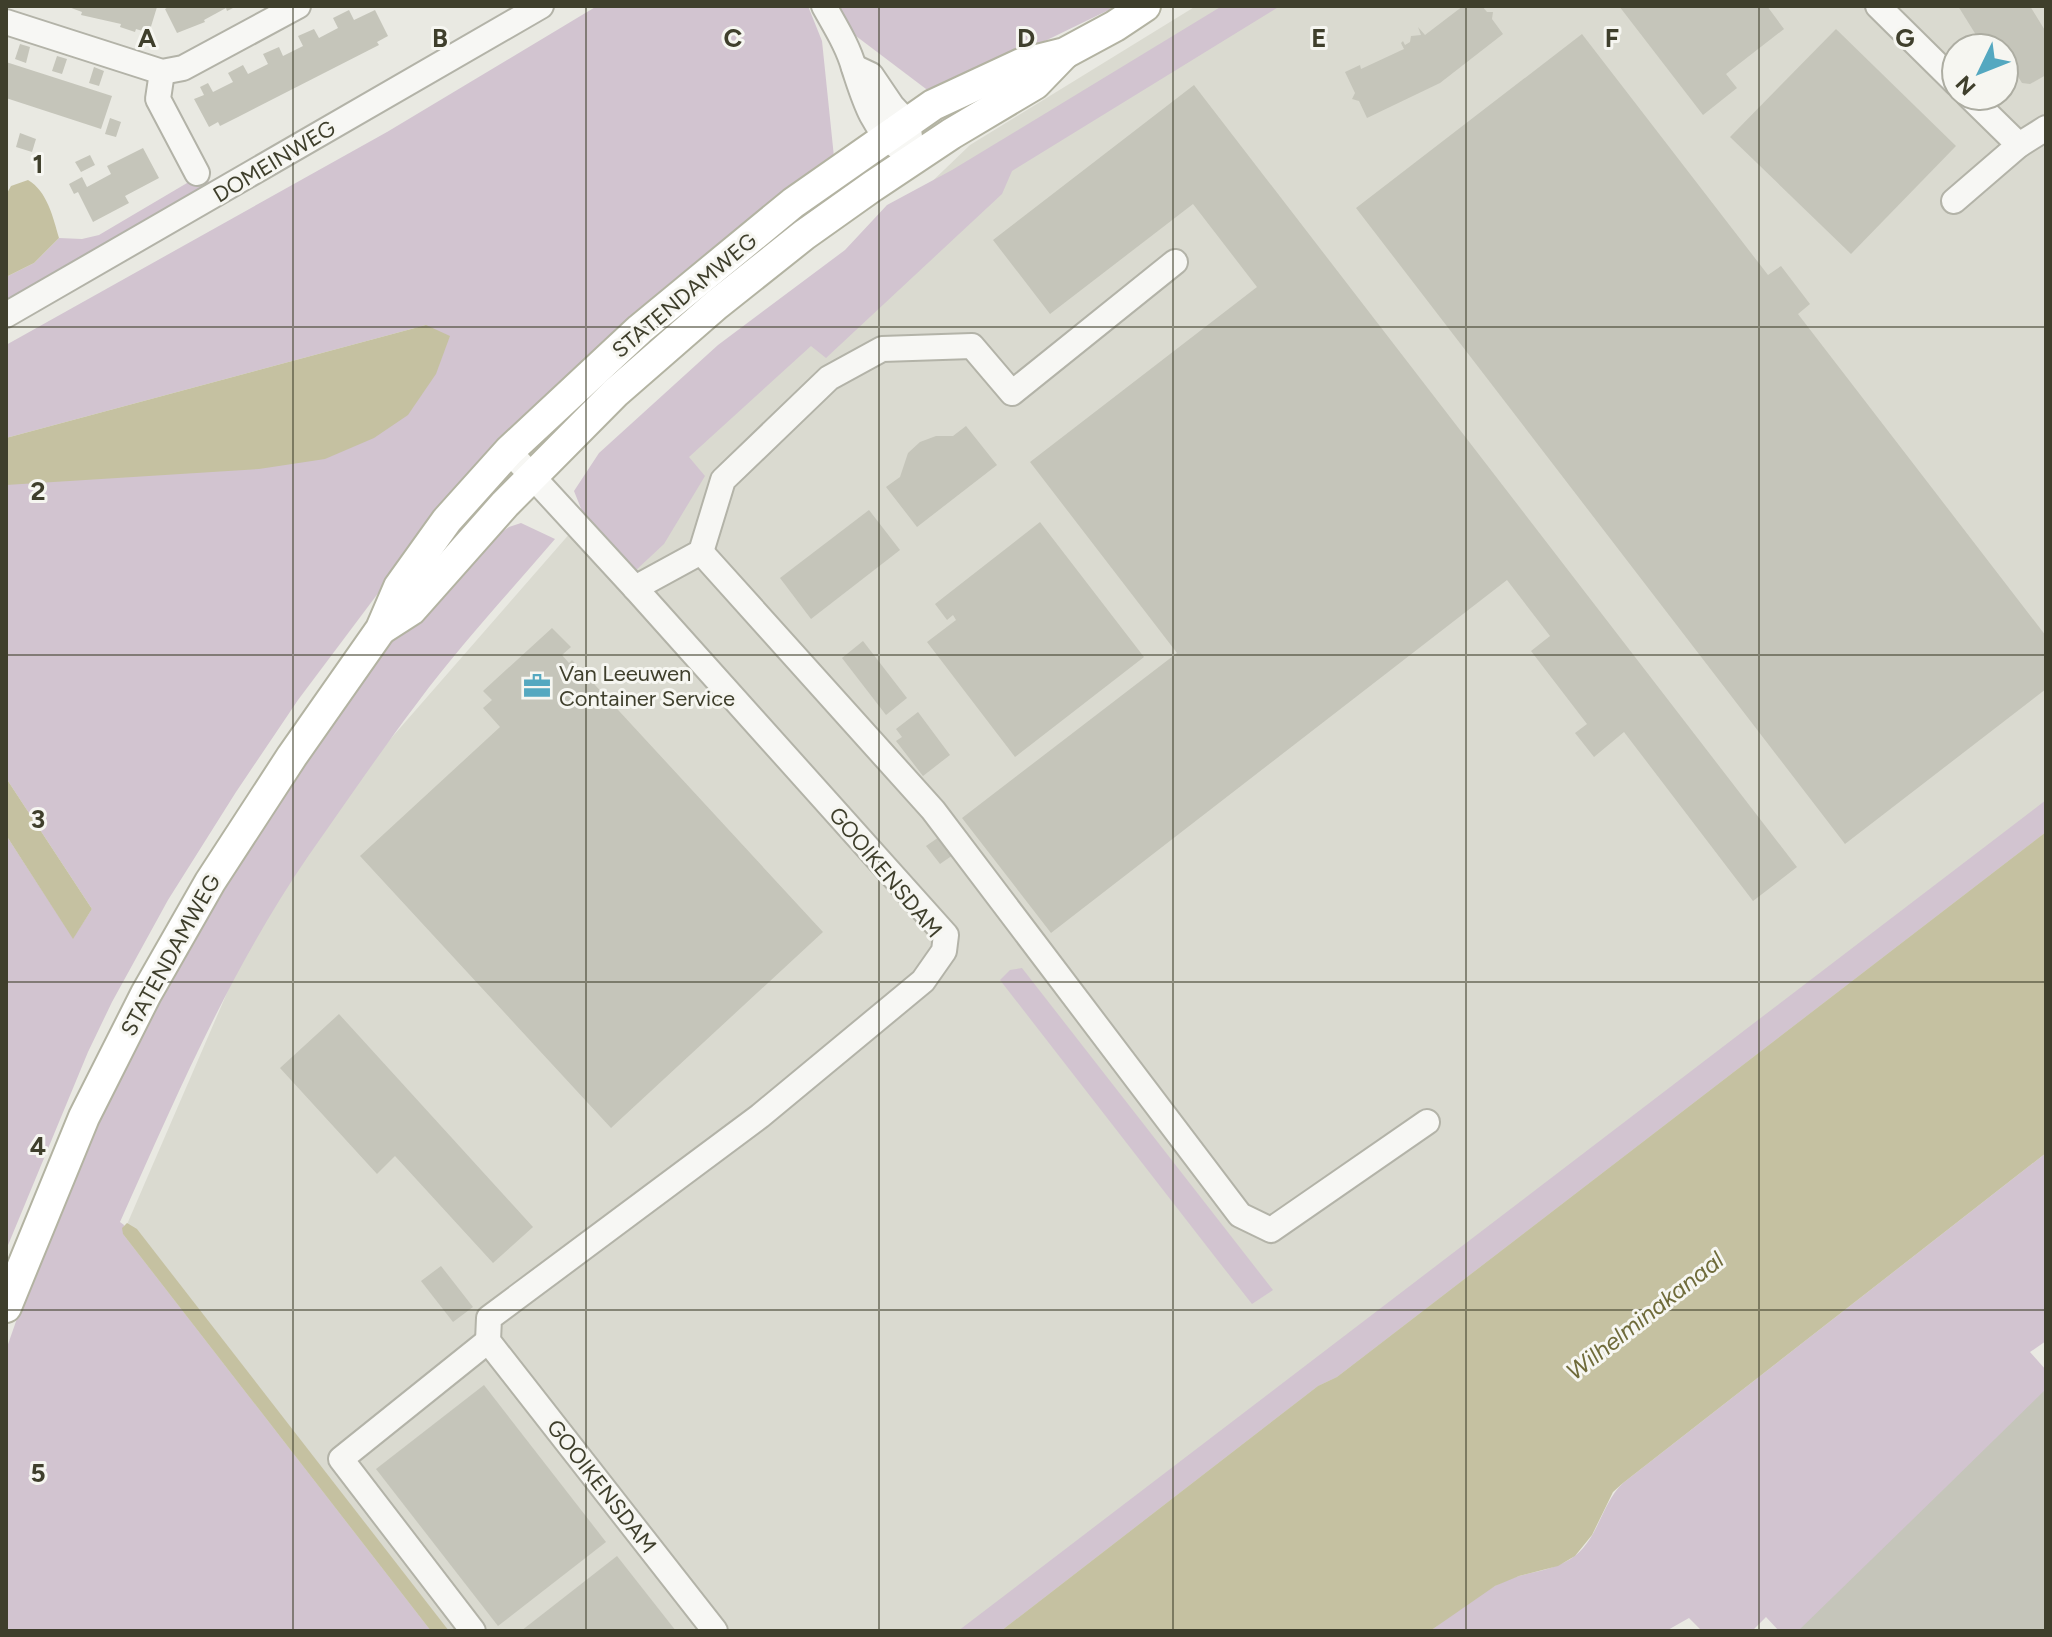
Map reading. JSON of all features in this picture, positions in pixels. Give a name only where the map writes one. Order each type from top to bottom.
[{"type":"main road","name":"STATENDAMWEG","points":[[6,1307],[84,1117],[146,994],[210,882],[292,756],[381,629],[399,587],[447,520],[509,451],[640,329],[793,203],[933,105],[1021,64],[1065,53],[1145,6]]},
{"type":"main road","name":"STATENDAMWEG","points":[[381,629],[411,610],[532,475],[615,393],[716,305],[804,235],[914,159],[1035,84],[1065,53]]},
{"type":"street","points":[[6,22],[162,72],[183,68],[298,6]]},
{"type":"street","name":"DOMEINWEG","points":[[6,315],[541,6]]},
{"type":"street","points":[[824,6],[854,67],[871,75],[892,106],[897,130],[914,159]]},
{"type":"street","points":[[1878,6],[1940,67]]},
{"type":"street","points":[[162,72],[158,99],[197,173]]},
{"type":"street","points":[[1985,112],[2019,145]]},
{"type":"street","points":[[1954,201],[2019,145],[2046,128]]},
{"type":"street","points":[[635,588],[701,552],[723,480],[829,378],[882,349],[972,346],[1012,393],[1175,262]]},
{"type":"street","name":"GOOIKENSDAM","points":[[473,1631],[341,1459],[489,1329],[760,1116],[923,981],[944,951],[946,935],[509,451]]},
{"type":"street","points":[[701,552],[933,810],[1240,1215],[1271,1230],[1427,1122]]},
{"type":"street","name":"GOOIKENSDAM","points":[[489,1329],[715,1631]]},
{"type":"shaded area","points":[[597,6],[808,6],[822,41],[834,157],[433,520],[298,700],[168,900],[88,1052],[6,1250],[6,835],[73,938],[92,909],[6,778],[6,485],[426,325],[6,438],[6,345],[387,132]]},
{"type":"shaded area","points":[[836,6],[1117,6],[934,95],[848,30]]},
{"type":"shaded area","points":[[1196,6],[2046,6],[2046,955],[1071,1631],[6,1631],[36,1435],[284,861],[592,508],[970,145]]},
{"type":"shaded area","points":[[1222,6],[1280,6],[1012,171],[1002,194],[826,358],[811,346],[689,457],[705,476],[664,544],[634,572],[586,521],[574,491],[599,453],[718,345],[845,250],[887,205],[952,170]]},
{"type":"shaded area","points":[[204,173],[213,189],[6,310],[6,277],[34,263],[59,238],[82,239],[99,235]]},
{"type":"shaded area","points":[[521,523],[555,539],[434,681],[281,898],[206,1034],[120,1222],[124,1225],[123,1234],[431,1631],[6,1631],[6,1350],[49,1227],[161,985],[352,687],[454,565],[509,527]]},
{"type":"shaded area","points":[[2046,800],[2046,832],[1337,1377],[1318,1386],[1001,1631],[958,1631]]},
{"type":"shaded area","points":[[1022,968],[1273,1290],[1252,1304],[1219,1262],[1000,980],[1010,970]]},
{"type":"shaded area","points":[[2046,1153],[2046,1341],[2030,1352],[2046,1370],[2046,1546],[1798,1631],[1779,1631],[1766,1617],[1752,1631],[1702,1631],[1689,1618],[1666,1631],[1430,1631],[1497,1585],[1560,1564],[1576,1555],[1590,1539],[1610,1500],[1623,1483]]},
{"type":"water","points":[[28,180],[45,198],[59,238],[34,263],[6,277],[6,195],[11,186]]},
{"type":"water","points":[[426,325],[450,336],[436,374],[408,415],[374,438],[325,459],[259,469],[6,485],[6,438]]},
{"type":"water","points":[[6,778],[92,909],[73,939],[6,835]]},
{"type":"water","name":"Wilhelminakanaal","points":[[2046,832],[2046,1153],[1623,1483],[1613,1492],[1592,1535],[1575,1556],[1558,1566],[1495,1586],[1430,1631],[1001,1631],[1318,1386],[1337,1377]]},
{"type":"water","points":[[127,1223],[137,1229],[449,1631],[431,1631],[123,1234],[122,1228]]},
{"type":"building","points":[[66,6],[157,7],[149,33],[136,29],[135,32],[120,27],[121,24],[81,15],[82,12]]},
{"type":"building","points":[[170,6],[237,6],[227,11],[226,8],[205,22],[177,33],[165,9]]},
{"type":"building","points":[[1463,6],[1482,6],[1487,12],[1493,12],[1492,19],[1503,34],[1440,83],[1367,118],[1359,101],[1352,99],[1355,93],[1345,72],[1360,65],[1361,69],[1404,49],[1403,41],[1405,45],[1410,42],[1411,36],[1421,35],[1418,27],[1425,35]]},
{"type":"building","points":[[1619,6],[1767,6],[1784,29],[1726,74],[1737,88],[1703,115]]},
{"type":"building","points":[[1958,6],[2030,6],[2046,32],[2046,75],[2030,84],[2020,80],[2020,32],[1974,32]]},
{"type":"building","points":[[349,10],[354,20],[375,10],[388,36],[377,42],[379,45],[238,117],[220,126],[218,122],[209,127],[194,99],[204,95],[200,87],[208,83],[213,92],[233,82],[228,73],[243,65],[248,74],[268,64],[263,54],[279,47],[283,56],[303,46],[298,36],[314,29],[319,38],[338,28],[333,18]]},
{"type":"building","points":[[1836,29],[1956,146],[1851,254],[1730,137]]},
{"type":"building","points":[[1582,34],[1768,275],[1781,266],[1810,304],[1798,314],[2046,636],[2046,689],[1845,844],[1356,208]]},
{"type":"building","points":[[20,44],[30,47],[26,63],[15,59]]},
{"type":"building","points":[[57,56],[67,59],[62,74],[52,71]]},
{"type":"building","points":[[6,62],[112,96],[101,129],[6,98]]},
{"type":"building","points":[[94,67],[104,71],[99,86],[89,83]]},
{"type":"building","points":[[1194,85],[1797,867],[1753,901],[1624,732],[1594,757],[1575,733],[1587,724],[1531,651],[1550,636],[1507,580],[1051,933],[962,818],[1177,653],[1030,462],[1257,287],[1193,204],[1050,314],[993,240]]},
{"type":"building","points":[[110,118],[121,122],[116,137],[105,134]]},
{"type":"building","points":[[20,133],[36,139],[32,152],[16,147]]},
{"type":"building","points":[[143,148],[159,178],[125,196],[129,203],[93,222],[78,192],[74,194],[69,184],[82,177],[87,187],[111,174],[107,166]]},
{"type":"building","points":[[90,155],[95,165],[81,172],[75,162]]},
{"type":"building","points":[[966,426],[997,465],[917,527],[886,487],[900,477],[908,453],[920,442],[936,436],[953,436]]},
{"type":"building","points":[[869,510],[900,550],[811,619],[780,578]]},
{"type":"building","points":[[1040,522],[1144,657],[1015,757],[927,642],[956,620],[953,615],[947,620],[935,604]]},
{"type":"building","points":[[552,628],[571,647],[562,655],[569,663],[572,660],[823,932],[611,1128],[360,856],[500,727],[483,708],[492,700],[483,691]]},
{"type":"building","points":[[863,641],[907,698],[886,715],[842,658]]},
{"type":"building","points":[[918,712],[950,755],[923,776],[896,741],[902,737],[896,729]]},
{"type":"building","points":[[939,837],[953,855],[940,864],[926,846]]},
{"type":"building","points":[[339,1014],[533,1227],[493,1263],[395,1156],[377,1174],[280,1068]]},
{"type":"building","points":[[441,1266],[473,1307],[453,1322],[421,1281]]},
{"type":"building","points":[[484,1385],[606,1542],[498,1626],[376,1469]]},
{"type":"building","points":[[2046,1389],[2046,1631],[1798,1631],[1945,1488]]},
{"type":"building","points":[[617,1556],[676,1631],[521,1631]]},
{"type":"place","name":"Van Leeuwen Container Service","points":[[537,686]]}]
